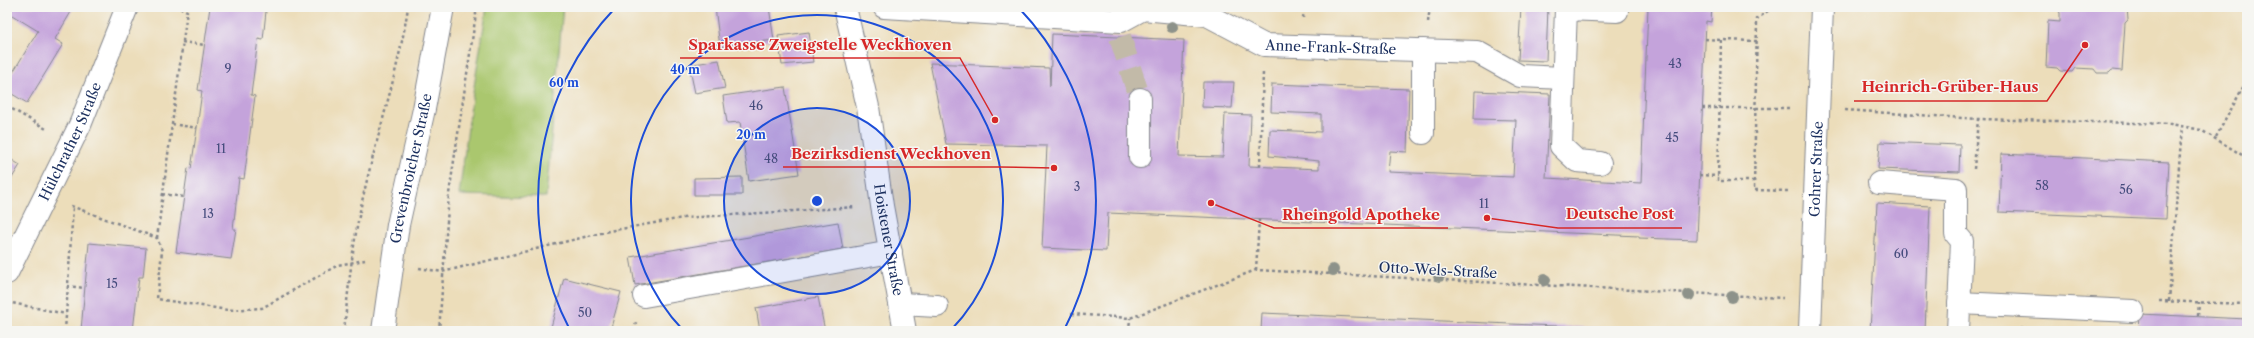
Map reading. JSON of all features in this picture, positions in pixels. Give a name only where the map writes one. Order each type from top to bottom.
[{"type":"street","name":"Hülchrather Straße","points":[[7,273],[71,144],[127,7]]},
{"type":"street","name":"Grevenbroicher Straße","points":[[383,331],[392,263],[443,7]]},
{"type":"street","name":"Hoistener Straße","points":[[845,7],[868,107],[882,206],[905,331]]},
{"type":"street","name":"Anne-Frank-Straße","points":[[884,7],[1005,11],[1121,29],[1143,9],[1207,15],[1264,46],[1477,52],[1520,76],[1563,78]]},
{"type":"street","name":"Gohrer Straße","points":[[1810,331],[1822,7]]},
{"type":"street","points":[[1600,163],[1577,161],[1561,146],[1566,8],[1617,11]]},
{"type":"street","points":[[1423,50],[1423,133]]},
{"type":"street","points":[[1140,98],[1140,157]]},
{"type":"street","points":[[1879,183],[1956,189],[1956,234],[1962,240],[1958,331]]},
{"type":"street","points":[[644,296],[891,252]]},
{"type":"street","points":[[901,304],[937,306]]},
{"type":"street","points":[[1959,304],[2133,311]]},
{"type":"path","points":[[179,7],[187,11],[157,238],[162,251],[157,299],[228,310],[262,308],[338,265],[361,259],[442,272],[609,231],[683,218],[882,206]]},
{"type":"path","points":[[344,331],[360,210],[390,92],[408,7]]},
{"type":"path","points":[[439,331],[442,272],[449,194],[477,7]]},
{"type":"path","points":[[1773,7],[1757,19],[1758,41],[1754,190],[1816,192]]},
{"type":"path","points":[[1705,39],[1758,41]]},
{"type":"path","points":[[1721,40],[1718,181],[1754,181]]},
{"type":"path","points":[[182,42],[204,45]]},
{"type":"path","points":[[1260,166],[1264,46]]},
{"type":"path","points":[[2216,137],[2247,80]]},
{"type":"path","points":[[7,106],[71,144]]},
{"type":"path","points":[[1702,108],[1819,108],[1978,119],[2171,124],[2201,130],[2216,137],[2247,158]]},
{"type":"path","points":[[172,124],[197,128]]},
{"type":"path","points":[[2169,301],[2182,126]]},
{"type":"path","points":[[1699,175],[1718,176]]},
{"type":"path","points":[[162,194],[184,197]]},
{"type":"path","points":[[46,195],[73,207],[157,238]]},
{"type":"path","points":[[64,331],[73,207]]},
{"type":"path","points":[[1256,270],[1259,220]]},
{"type":"path","name":"Otto-Wels-Straße","points":[[1071,314],[1130,318],[1256,270],[1812,300]]},
{"type":"path","points":[[67,286],[85,288]]},
{"type":"path","points":[[2133,311],[2143,300],[2247,304]]},
{"type":"path","points":[[7,302],[66,314]]},
{"type":"path","points":[[2198,316],[2199,302]]},
{"type":"path","points":[[1129,331],[1130,318]]},
{"type":"green space","points":[[487,7],[563,7],[546,197],[459,195],[471,105]]},
{"type":"building","points":[[7,7],[74,7],[55,39],[63,44],[27,103],[7,91],[7,82],[38,31],[7,12]]},
{"type":"building","points":[[210,7],[239,7],[266,11],[263,40],[258,39],[251,95],[255,96],[244,179],[239,178],[233,229],[236,229],[231,259],[176,252],[188,168],[191,169],[197,128],[202,91],[198,90]]},
{"type":"building","points":[[715,7],[769,7],[774,40],[720,47]]},
{"type":"building","points":[[1521,7],[1548,7],[1546,61],[1518,60]]},
{"type":"building","points":[[1648,7],[1712,7],[1711,22],[1706,21],[1697,240],[1639,238],[1639,236],[1108,213],[1106,251],[1042,248],[1047,146],[946,144],[930,63],[1049,68],[1050,86],[1052,34],[1184,40],[1179,156],[1223,157],[1225,114],[1251,115],[1249,166],[1319,169],[1319,161],[1269,156],[1270,130],[1321,132],[1321,114],[1271,112],[1272,84],[1409,89],[1407,152],[1390,151],[1388,172],[1513,177],[1516,120],[1474,119],[1475,91],[1550,94],[1546,178],[1641,183]]},
{"type":"building","points":[[2057,7],[2127,7],[2128,20],[2125,23],[2122,71],[2112,70],[2109,73],[2097,73],[2094,69],[2075,68],[2072,72],[2060,71],[2057,68],[2046,67],[2048,21],[2060,22],[2060,13]]},
{"type":"building","points":[[809,32],[813,62],[782,65],[778,36]]},
{"type":"building","points":[[719,60],[725,88],[695,93],[689,65]]},
{"type":"building","points":[[1203,82],[1234,82],[1232,108],[1202,107]]},
{"type":"building","points":[[785,87],[799,174],[749,181],[740,122],[727,123],[723,96]]},
{"type":"building","points":[[1880,142],[1960,145],[1959,172],[1878,169]]},
{"type":"building","points":[[2001,154],[2169,162],[2166,219],[1999,212]]},
{"type":"building","points":[[7,157],[20,165],[7,186]]},
{"type":"building","points":[[742,177],[742,195],[694,195],[694,178]]},
{"type":"building","points":[[1877,203],[1930,206],[1925,331],[1870,331]]},
{"type":"building","points":[[838,222],[843,249],[635,285],[630,257]]},
{"type":"building","points":[[89,243],[146,248],[143,277],[139,277],[133,331],[81,330]]},
{"type":"building","points":[[564,278],[621,292],[610,331],[550,331]]},
{"type":"building","points":[[818,297],[825,331],[760,331],[756,308]]},
{"type":"building","points":[[1262,313],[1646,330],[1646,331],[1261,331]]},
{"type":"building","points":[[2140,314],[2247,319],[2247,331],[2139,331]]},
{"type":"building","points":[[2021,328],[2062,330],[2062,331],[2021,331]]},
{"type":"tunnel","points":[[1120,37],[1140,99]]},
{"type":"place","name":"Heinrich-Grüber-Haus","points":[[2085,45]]},
{"type":"place","name":"Sparkasse Zweigstelle Weckhoven","points":[[995,120]]},
{"type":"place","name":"Bezirksdienst Weckhoven","points":[[1054,168]]},
{"type":"place","name":"Rheingold Apotheke","points":[[1211,203]]},
{"type":"place","name":"Deutsche Post","points":[[1487,218]]}]
